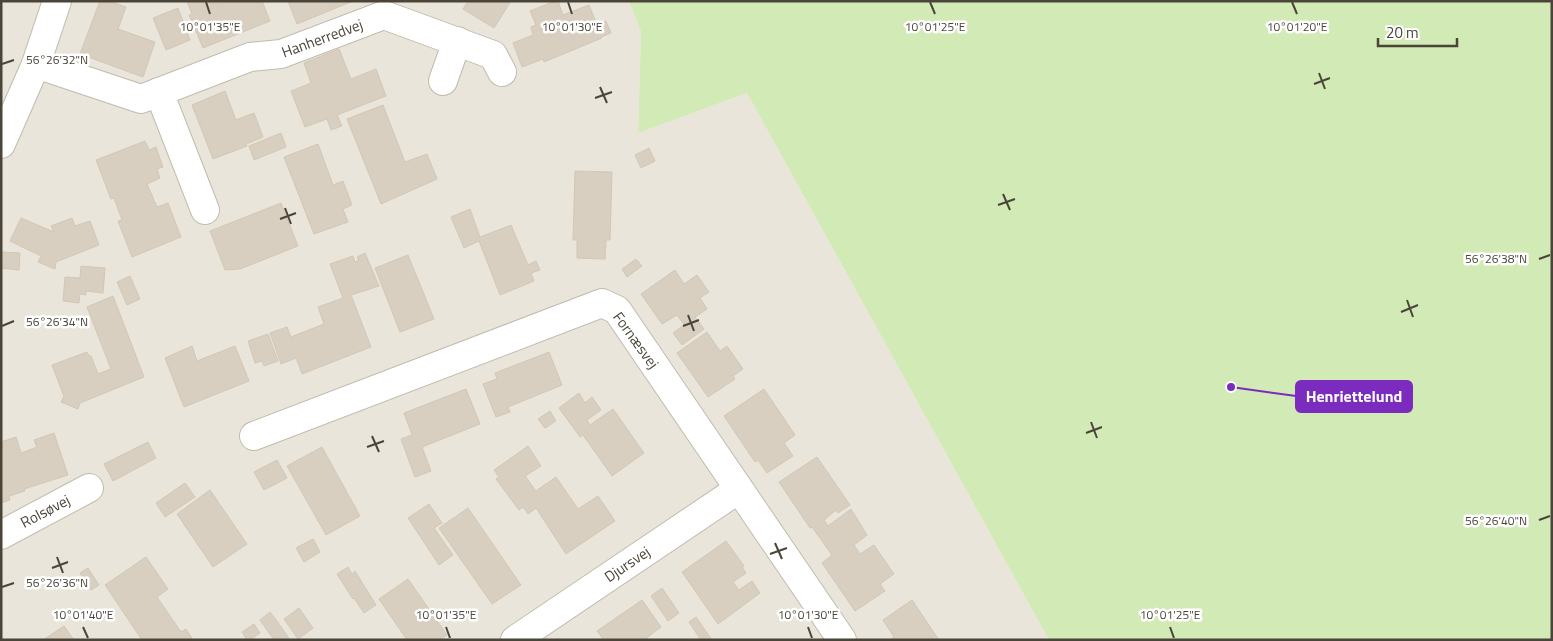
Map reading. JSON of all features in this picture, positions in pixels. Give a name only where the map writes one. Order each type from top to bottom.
[{"type":"street","points":[[1,144],[36,64],[57,1]]},
{"type":"street","name":"Hanherredvej","points":[[36,64],[141,99],[250,57],[281,54],[384,15],[493,55],[502,72]]},
{"type":"street","points":[[443,81],[457,41]]},
{"type":"street","points":[[159,92],[205,210]]},
{"type":"street","name":"Fornæsvej","points":[[254,436],[602,303],[617,310],[842,640]]},
{"type":"street","name":"Rolsøvej","points":[[1,535],[90,488]]},
{"type":"street","name":"Djursvej","points":[[515,640],[740,489]]},
{"type":"shaded area","points":[[1,1],[629,1],[641,32],[638,133],[747,93],[1049,640],[1,640]]},
{"type":"green space","points":[[629,1],[1552,1],[1552,640],[1049,640],[747,93],[638,133],[641,32]]},
{"type":"building","points":[[100,1],[109,1],[126,7],[118,29],[155,42],[143,77],[80,54]]},
{"type":"building","points":[[187,1],[214,1],[216,4],[223,1],[262,1],[270,21],[203,48],[189,15],[192,14]]},
{"type":"building","points":[[288,1],[353,1],[297,24]]},
{"type":"building","points":[[468,1],[511,1],[494,28],[463,9]]},
{"type":"building","points":[[558,1],[563,15],[589,5],[597,25],[606,21],[611,33],[544,62],[543,59],[522,67],[513,43],[533,35],[531,27],[536,25],[530,11]]},
{"type":"building","points":[[178,8],[190,40],[166,50],[153,18]]},
{"type":"building","points":[[339,49],[351,79],[376,69],[386,96],[337,115],[342,126],[331,130],[327,119],[305,127],[291,91],[311,83],[304,63]]},
{"type":"building","points":[[225,91],[236,120],[254,113],[263,137],[246,144],[247,146],[213,159],[192,105]]},
{"type":"building","points":[[383,105],[405,162],[427,154],[437,179],[381,204],[347,119]]},
{"type":"building","points":[[281,133],[286,147],[254,160],[249,146]]},
{"type":"building","points":[[145,141],[149,150],[156,147],[163,167],[157,169],[160,178],[147,184],[157,207],[168,203],[181,237],[132,257],[118,221],[122,220],[114,198],[111,199],[96,160]]},
{"type":"building","points":[[318,144],[333,185],[343,181],[352,205],[343,209],[348,222],[314,234],[284,157]]},
{"type":"building","points":[[649,148],[655,161],[641,168],[635,155]]},
{"type":"building","points":[[575,171],[612,172],[610,240],[606,240],[605,259],[577,258],[577,240],[573,240]]},
{"type":"building","points":[[281,203],[298,246],[240,269],[225,270],[210,231]]},
{"type":"building","points":[[470,209],[480,237],[511,225],[528,265],[536,261],[540,270],[531,273],[534,281],[500,295],[479,241],[464,248],[451,217]]},
{"type":"building","points":[[21,218],[54,232],[51,226],[72,218],[75,226],[90,221],[99,245],[56,262],[55,269],[38,262],[41,256],[10,241]]},
{"type":"building","points":[[1,252],[20,253],[19,270],[1,268]]},
{"type":"building","points":[[365,253],[379,286],[351,295],[371,347],[302,374],[296,358],[281,364],[270,333],[287,327],[291,337],[324,324],[318,307],[343,298],[330,264],[353,256],[355,262],[359,260],[357,257]]},
{"type":"building","points":[[408,255],[434,319],[400,332],[375,268]]},
{"type":"building","points":[[636,259],[642,266],[627,277],[622,269]]},
{"type":"building","points":[[81,266],[105,268],[103,293],[86,291],[86,295],[80,294],[79,303],[63,301],[65,277],[80,278]]},
{"type":"building","points":[[675,270],[684,284],[697,275],[709,292],[700,298],[707,309],[695,317],[704,329],[682,345],[673,333],[684,325],[677,315],[662,324],[641,294]]},
{"type":"building","points":[[130,276],[140,299],[127,305],[117,282]]},
{"type":"building","points":[[113,296],[144,377],[80,403],[78,409],[61,402],[64,396],[52,365],[87,352],[91,356],[98,374],[111,369],[87,307]]},
{"type":"building","points":[[707,332],[720,351],[727,346],[743,369],[733,376],[735,379],[708,397],[677,353]]},
{"type":"building","points":[[268,334],[278,361],[264,366],[262,361],[255,363],[248,341]]},
{"type":"building","points":[[192,346],[197,361],[235,346],[249,381],[184,407],[165,358]]},
{"type":"building","points":[[549,352],[562,385],[508,407],[510,412],[496,417],[483,384],[497,379],[495,373]]},
{"type":"building","points":[[466,389],[480,424],[422,447],[431,471],[415,477],[401,439],[412,435],[404,413]]},
{"type":"building","points":[[764,389],[795,435],[784,443],[793,456],[767,473],[758,460],[755,462],[724,416]]},
{"type":"building","points":[[579,393],[585,403],[592,397],[601,410],[587,420],[590,425],[613,409],[644,453],[612,476],[583,435],[580,437],[559,408]]},
{"type":"building","points":[[550,411],[556,421],[545,428],[538,419]]},
{"type":"building","points":[[54,433],[68,475],[24,489],[25,491],[9,496],[10,500],[1,503],[1,442],[16,437],[21,453],[37,447],[34,440]]},
{"type":"building","points":[[148,442],[156,458],[113,481],[104,464]]},
{"type":"building","points":[[528,446],[541,466],[525,476],[536,491],[556,477],[578,509],[598,496],[615,521],[566,554],[536,508],[528,514],[523,507],[519,510],[496,479],[499,477],[494,470]]},
{"type":"building","points":[[322,447],[360,516],[326,535],[287,466]]},
{"type":"building","points":[[817,457],[850,505],[838,513],[836,510],[824,520],[828,526],[851,509],[867,535],[854,545],[860,554],[874,545],[894,574],[880,584],[885,591],[855,611],[822,563],[832,555],[812,527],[810,528],[779,482]]},
{"type":"building","points":[[277,460],[287,478],[264,490],[254,472]]},
{"type":"building","points":[[185,483],[195,497],[165,517],[156,503]]},
{"type":"building","points":[[210,490],[247,544],[213,567],[177,514]]},
{"type":"building","points":[[429,504],[442,523],[434,528],[453,555],[439,565],[408,518]]},
{"type":"building","points":[[468,508],[521,585],[492,604],[439,528]]},
{"type":"building","points":[[313,539],[320,552],[304,562],[296,548]]},
{"type":"building","points":[[726,541],[744,566],[742,567],[746,573],[733,582],[739,590],[752,581],[760,593],[718,624],[682,572]]},
{"type":"building","points":[[146,557],[168,589],[157,597],[181,632],[186,629],[193,640],[142,640],[105,585]]},
{"type":"building","points":[[348,567],[352,574],[355,571],[376,605],[364,613],[337,574]]},
{"type":"building","points":[[88,568],[99,585],[91,590],[80,573]]},
{"type":"building","points":[[408,579],[447,635],[440,640],[407,640],[379,599]]},
{"type":"building","points":[[662,588],[679,613],[668,621],[651,596]]},
{"type":"building","points":[[642,600],[661,627],[644,640],[604,640],[597,631]]},
{"type":"building","points":[[912,600],[939,640],[890,640],[894,637],[883,620]]},
{"type":"building","points":[[299,608],[313,628],[298,639],[284,619]]},
{"type":"building","points":[[270,612],[290,640],[274,640],[260,620]]},
{"type":"building","points":[[696,617],[712,640],[701,640],[689,622]]},
{"type":"building","points":[[254,624],[260,633],[247,640],[242,632]]},
{"type":"building","points":[[64,626],[74,640],[43,640]]},
{"type":"place","name":"Henriettelund","points":[[1231,387]]}]
